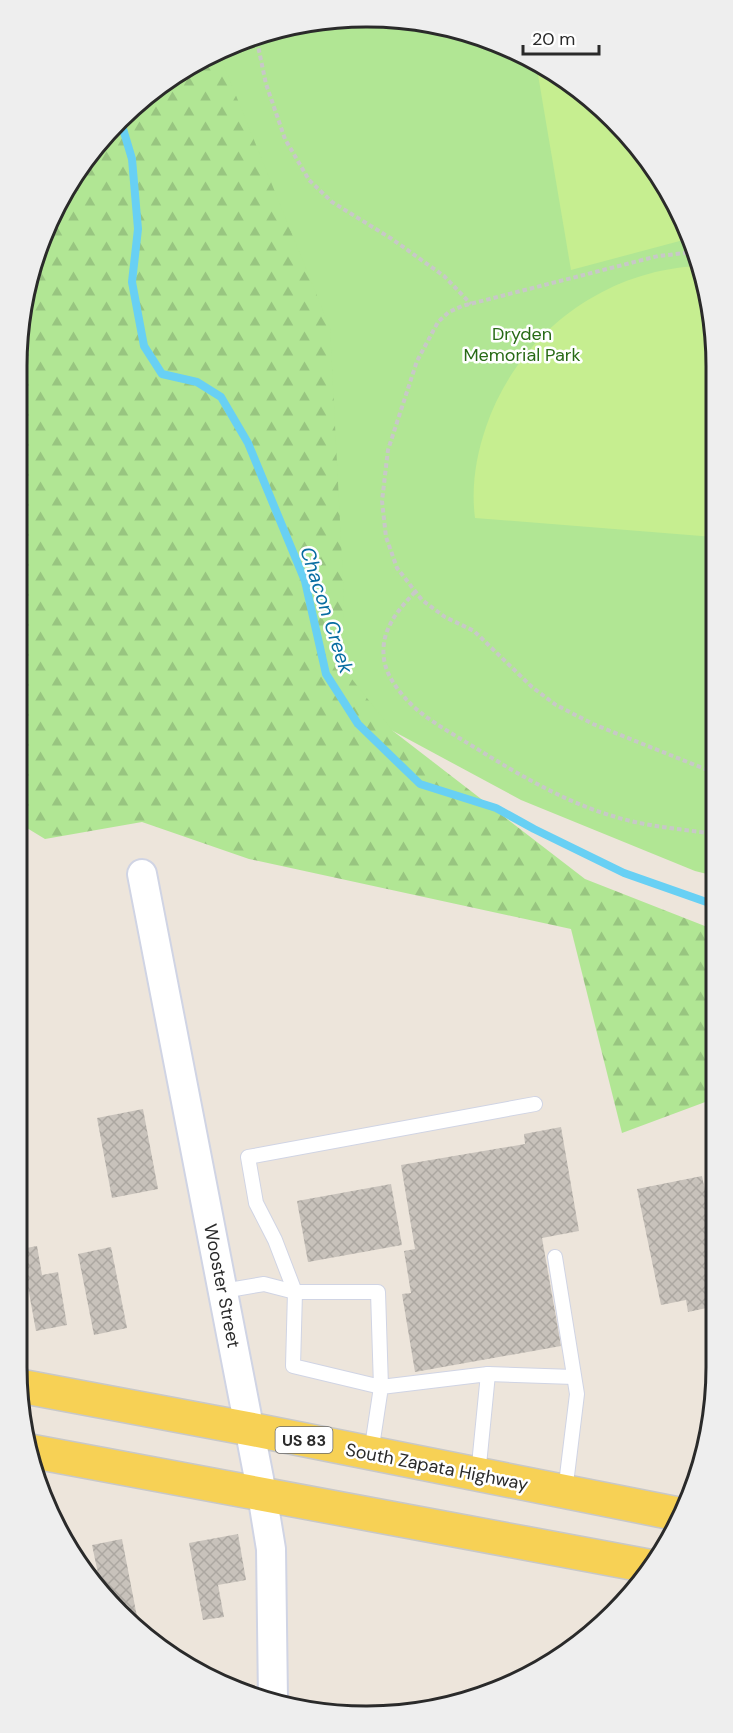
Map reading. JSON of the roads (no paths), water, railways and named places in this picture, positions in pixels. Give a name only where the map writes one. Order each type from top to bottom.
[{"type":"main road","name":"South Zapata Highway","points":[[28,1387],[673,1513]]},
{"type":"main road","points":[[39,1453],[642,1565]]},
{"type":"street","name":"Wooster Street","points":[[142,874],[250,1429],[271,1550],[273,1692]]},
{"type":"lane","points":[[535,1104],[248,1157],[256,1203],[295,1292],[293,1366],[381,1388],[488,1374],[574,1377]]},
{"type":"lane","points":[[555,1257],[577,1394],[565,1492]]},
{"type":"lane","points":[[223,1291],[264,1284],[295,1292],[378,1292],[381,1388],[370,1453]]},
{"type":"lane","points":[[478,1475],[488,1374]]},
{"type":"waterway","name":"Chacon Creek","points":[[123,129],[132,159],[138,229],[132,282],[144,346],[162,374],[197,382],[221,397],[248,443],[305,581],[326,674],[358,724],[420,784],[496,808],[624,873],[706,902]]},
{"type":"park label","name":"Dryden Memorial Park","points":[[522,344]]}]
